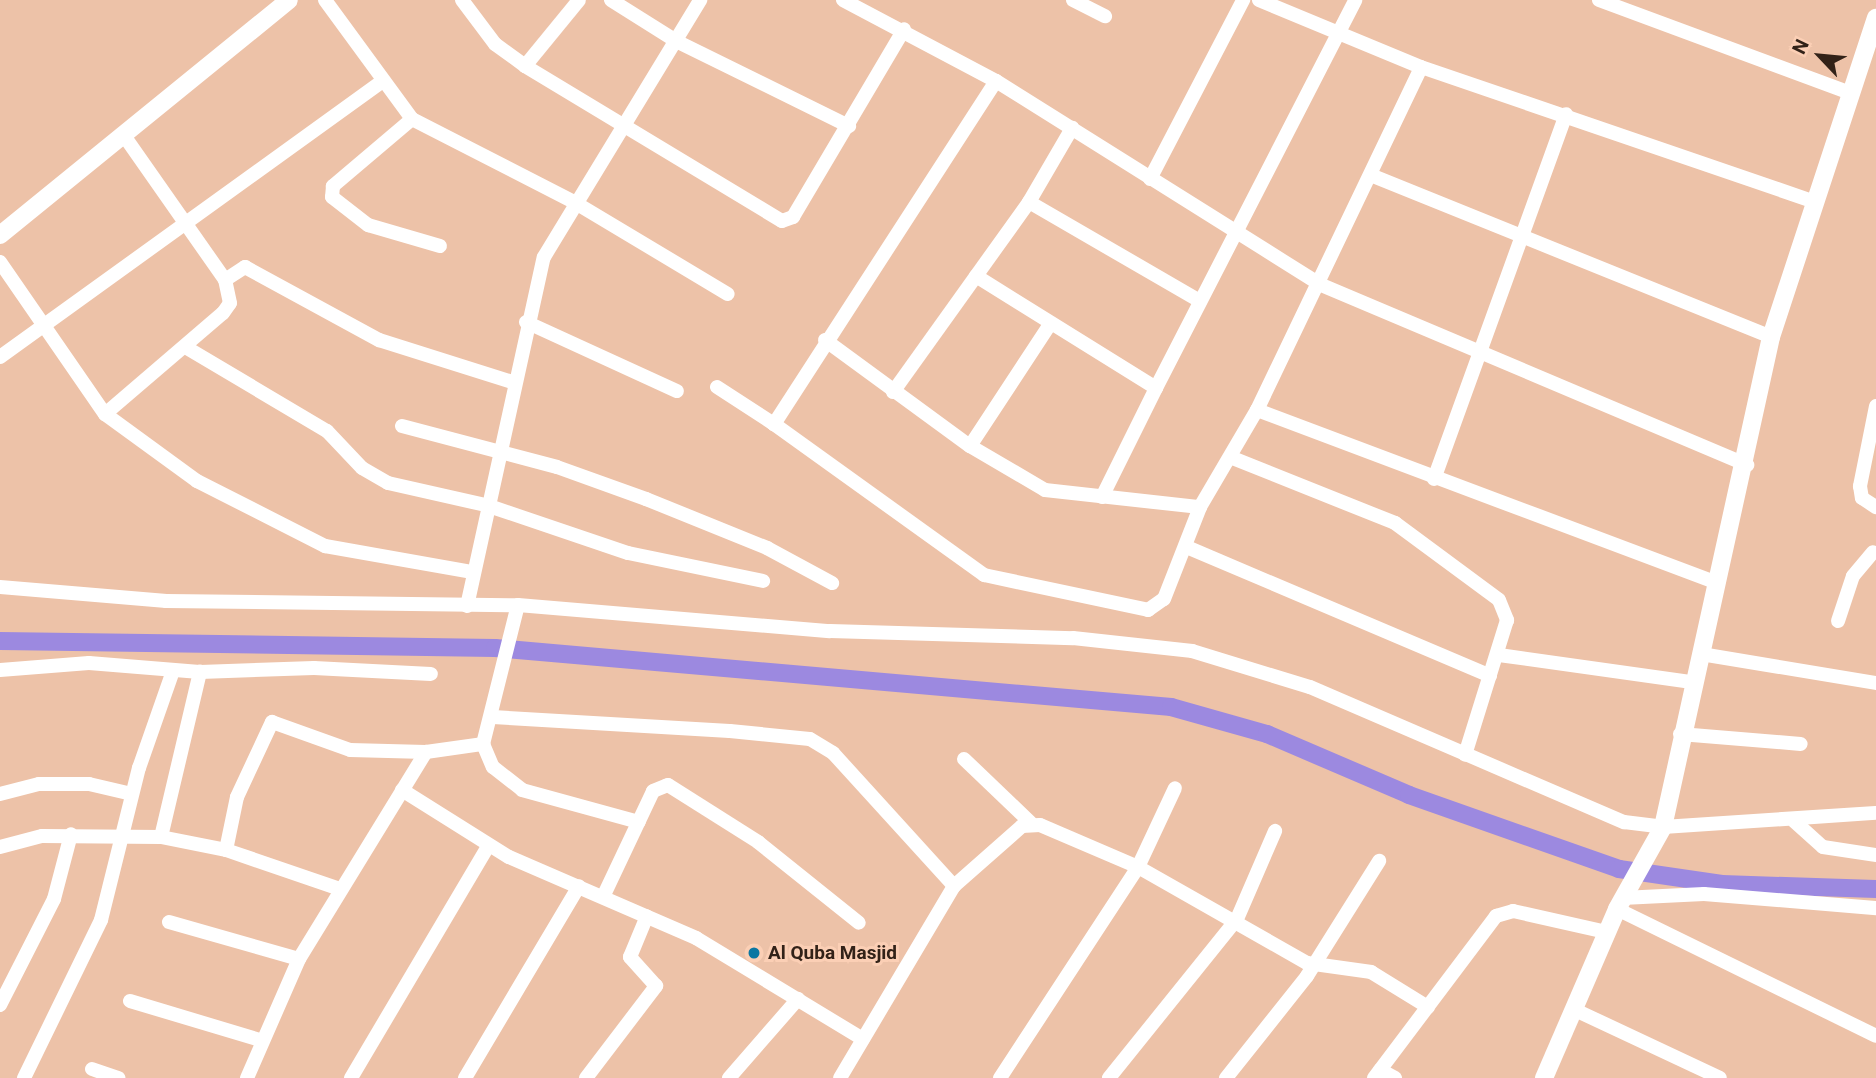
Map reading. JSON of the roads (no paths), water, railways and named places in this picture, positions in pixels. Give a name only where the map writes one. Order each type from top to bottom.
[{"type":"street","points":[[0,235],[125,137],[289,0]]},
{"type":"street","points":[[325,0],[380,83],[412,119],[574,202],[728,294]]},
{"type":"street","points":[[462,0],[495,44],[526,66],[782,220],[793,216],[849,126],[904,29]]},
{"type":"street","points":[[526,66],[579,0]]},
{"type":"street","points":[[611,0],[676,41],[849,126]]},
{"type":"street","points":[[467,606],[512,383],[544,257],[574,202],[624,126],[700,0]]},
{"type":"street","points":[[842,0],[904,29],[996,81],[1235,234],[1319,284],[1482,356],[1747,465]]},
{"type":"street","points":[[1073,0],[1105,16]]},
{"type":"street","points":[[1150,179],[1242,0]]},
{"type":"street","points":[[1259,0],[1421,67],[1566,114],[1812,201]]},
{"type":"street","points":[[1102,497],[1198,300],[1235,234],[1336,32],[1355,0]]},
{"type":"street","points":[[1599,0],[1851,93]]},
{"type":"street","points":[[1544,1078],[1622,898],[1663,827],[1690,682],[1701,654],[1715,582],[1747,465],[1771,337],[1812,201],[1876,18]]},
{"type":"street","points":[[717,387],[774,424],[984,575],[1148,610],[1160,606],[1189,548],[1200,507],[1257,410],[1373,176],[1421,67]]},
{"type":"street","points":[[774,424],[825,340],[996,81]]},
{"type":"street","points":[[0,357],[380,83]]},
{"type":"street","points":[[1433,479],[1482,356],[1566,114]]},
{"type":"street","points":[[412,119],[333,186],[332,197],[368,225],[440,246]]},
{"type":"street","points":[[893,392],[1029,202],[1072,128]]},
{"type":"street","points":[[105,414],[187,348],[229,303],[225,280],[125,137]]},
{"type":"street","points":[[1373,176],[1523,234],[1771,337]]},
{"type":"street","points":[[1029,202],[1198,300]]},
{"type":"street","points":[[0,262],[105,414],[197,481],[279,527],[325,546],[473,572]]},
{"type":"street","points":[[225,280],[254,267],[379,340],[512,383]]},
{"type":"street","points":[[976,276],[1156,388]]},
{"type":"street","points":[[526,322],[677,391]]},
{"type":"street","points":[[970,446],[1050,324]]},
{"type":"street","points":[[825,340],[970,446],[1045,490],[1200,507]]},
{"type":"street","points":[[187,348],[327,430],[374,477],[486,505],[628,553],[763,582]]},
{"type":"street","points":[[1876,405],[1860,486],[1862,498],[1876,507]]},
{"type":"street","points":[[1257,410],[1433,479],[1715,582]]},
{"type":"street","points":[[402,426],[646,499],[767,548],[832,583]]},
{"type":"street","points":[[1230,457],[1395,523],[1434,547],[1499,600],[1507,620],[1499,655],[1465,755]]},
{"type":"street","points":[[1189,548],[1490,676]]},
{"type":"street","points":[[1838,621],[1853,576],[1875,551]]},
{"type":"street","points":[[0,587],[166,601],[518,606],[830,631],[1073,638],[1192,651],[1310,687],[1624,822],[1663,827],[1794,821],[1876,813]]},
{"type":"street","points":[[518,606],[493,717],[483,744],[493,767],[522,790],[639,822]]},
{"type":"street","points":[[1701,654],[1876,683]]},
{"type":"street","points":[[1499,655],[1690,682]]},
{"type":"street","points":[[0,670],[89,663],[200,672],[314,668],[430,674]]},
{"type":"street","points":[[24,1078],[102,920],[132,794],[173,671]]},
{"type":"street","points":[[161,837],[200,672]]},
{"type":"street","points":[[493,717],[810,739],[833,753],[954,886]]},
{"type":"street","points":[[226,850],[237,797],[268,724],[350,750],[426,752],[483,744]]},
{"type":"street","points":[[1680,734],[1801,744]]},
{"type":"street","points":[[247,1078],[260,1040],[299,959],[426,752]]},
{"type":"street","points":[[964,759],[1032,824],[1138,867],[1237,919],[1314,965],[1371,972],[1428,1007]]},
{"type":"street","points":[[0,794],[39,784],[89,784],[132,794]]},
{"type":"street","points":[[603,897],[653,791],[668,785],[758,842],[859,923]]},
{"type":"street","points":[[1000,1078],[1138,867],[1175,788]]},
{"type":"street","points":[[402,790],[488,846],[647,916],[797,999],[863,1039]]},
{"type":"street","points":[[1794,821],[1823,846],[1876,855]]},
{"type":"street","points":[[840,1078],[954,886],[1022,826],[1032,824]]},
{"type":"street","points":[[1109,1078],[1237,919],[1275,831]]},
{"type":"street","points":[[0,846],[71,834],[161,837],[226,850],[340,889]]},
{"type":"street","points":[[0,1005],[54,899],[71,834]]},
{"type":"street","points":[[351,1078],[488,846]]},
{"type":"street","points":[[1226,1078],[1314,965],[1379,861]]},
{"type":"street","points":[[465,1078],[579,886]]},
{"type":"street","points":[[1622,898],[1704,894],[1876,908]]},
{"type":"street","points":[[1622,898],[1876,1036]]},
{"type":"street","points":[[1395,1078],[1377,1074],[1504,912],[1606,933]]},
{"type":"street","points":[[586,1078],[656,986],[630,957],[647,916]]},
{"type":"street","points":[[169,922],[299,959]]},
{"type":"street","points":[[729,1078],[797,999]]},
{"type":"street","points":[[130,1001],[260,1040]]},
{"type":"street","points":[[1573,1009],[1720,1078]]},
{"type":"street","points":[[92,1069],[118,1078]]},
{"type":"waterway","points":[[0,641],[495,648],[1171,707],[1267,734],[1409,795],[1619,869],[1722,884],[1876,889]]},
{"type":"place","name":"Al Quba Masjid","points":[[754,953]]}]
